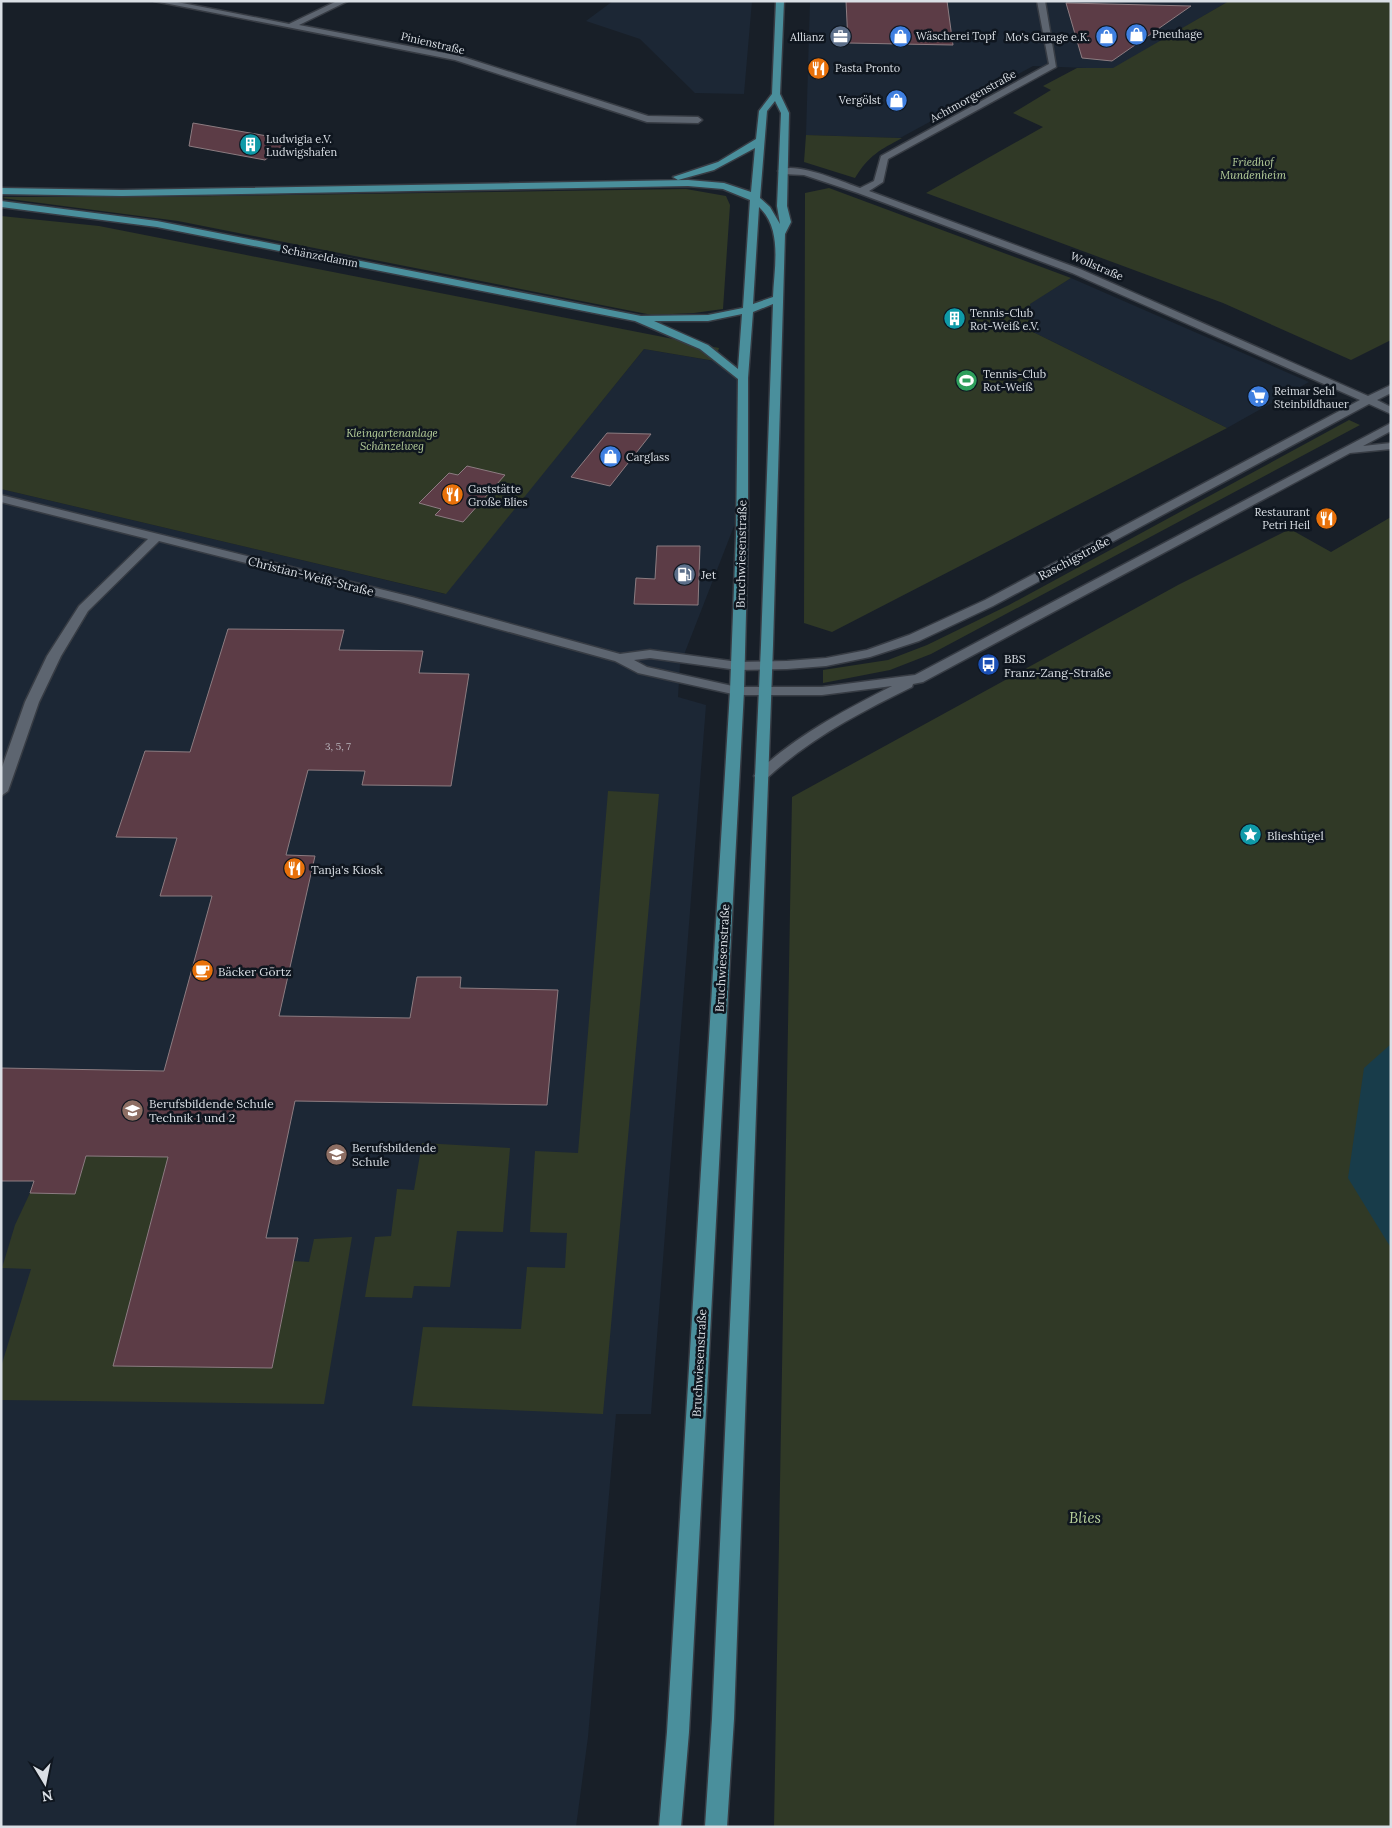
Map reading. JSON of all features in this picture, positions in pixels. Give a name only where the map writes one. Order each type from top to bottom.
[{"type":"main road","points":[[716,1827],[723,1709],[767,666],[780,234],[786,222],[782,206],[785,112],[776,94],[780,1]]},
{"type":"main road","name":"Bruchwiesenstraße","points":[[670,1827],[678,1732],[737,691],[742,536],[743,378],[747,310],[763,111],[776,94]]},
{"type":"main road","points":[[637,183],[703,172],[734,158],[760,140]]},
{"type":"main road","points":[[1,191],[122,193],[637,183],[726,187],[755,198],[768,210],[780,234]]},
{"type":"main road","name":"Schänzeldamm","points":[[1,204],[157,224],[638,318],[708,318],[747,310],[778,299]]},
{"type":"main road","name":"Schänzeldamm","points":[[638,318],[704,347],[743,378]]},
{"type":"street","points":[[291,26],[344,1]]},
{"type":"street","name":"Achtmorgenstraße","points":[[861,190],[878,182],[884,158],[1053,65],[1041,1]]},
{"type":"street","name":"Pinienstraße","points":[[164,2],[457,58],[647,119],[698,120]]},
{"type":"street","name":"Wollstraße","points":[[784,171],[805,172],[861,190],[1076,271],[1391,411]]},
{"type":"street","name":"Raschigstraße","points":[[738,666],[826,662],[870,653],[914,638],[989,603],[1391,388]]},
{"type":"street","points":[[761,776],[784,753],[825,725],[918,679],[1391,426]]},
{"type":"street","points":[[1337,454],[1391,446]]},
{"type":"street","name":"Christian-Weiß-Straße","points":[[1,498],[408,600],[620,658],[643,670],[737,691],[765,691]]},
{"type":"street","points":[[1,791],[32,702],[54,656],[83,609],[156,538]]},
{"type":"street","name":"Christian-Weiß-Straße","points":[[620,658],[650,654],[738,666]]},
{"type":"street","points":[[765,691],[822,691],[918,679]]},
{"type":"shaded area","points":[[613,1],[752,1],[744,94],[695,93],[640,39],[586,21]]},
{"type":"shaded area","points":[[810,1],[1229,1],[1113,69],[1033,66],[900,138],[806,135]]},
{"type":"shaded area","points":[[1071,278],[1309,382],[1227,428],[1033,332],[1029,304]]},
{"type":"shaded area","points":[[644,349],[726,363],[743,378],[743,503],[680,665],[678,697],[706,705],[651,1414],[616,1414],[588,1737],[576,1827],[1,1827],[1,489],[445,594]]},
{"type":"shaded area","points":[[1391,1044],[1391,1248],[1348,1178],[1364,1068]]},
{"type":"green space","name":"Friedhof Mundenheim","points":[[1229,1],[1391,1],[1391,340],[1351,360],[1223,303],[926,193],[1043,127],[1013,113],[1051,90],[1043,86],[1077,68],[1113,68]]},
{"type":"green space","points":[[806,135],[902,138],[876,154],[865,164],[855,178],[804,162]]},
{"type":"green space","name":"Tennis-Club Rot-Weiß","points":[[829,188],[1071,278],[1030,304],[1033,332],[1227,428],[832,632],[804,623],[805,193]]},
{"type":"green space","points":[[686,189],[726,196],[730,205],[723,309],[694,313],[652,315],[178,221],[2,198],[154,197]]},
{"type":"green space","name":"Kleingartenanlage Schänzelweg","points":[[1,216],[99,226],[719,348],[715,361],[644,349],[446,594],[1,489]]},
{"type":"green space","points":[[1349,420],[1360,425],[931,654],[890,670],[823,683],[823,670],[888,660],[927,645],[1009,605]]},
{"type":"green space","name":"Blies","points":[[1391,517],[1391,1827],[774,1827],[792,797],[1178,585],[1290,529],[1331,552]]},
{"type":"green space","points":[[608,791],[659,794],[603,1414],[412,1406],[423,1327],[521,1329],[527,1267],[565,1268],[567,1233],[530,1232],[535,1151],[578,1153]]},
{"type":"green space","points":[[422,1143],[510,1148],[503,1232],[457,1231],[450,1287],[414,1286],[412,1298],[365,1297],[375,1237],[391,1236],[397,1189],[414,1190]]},
{"type":"green space","points":[[86,1156],[168,1157],[113,1366],[272,1368],[293,1261],[309,1262],[314,1239],[352,1237],[324,1404],[1,1400],[1,1367],[31,1269],[2,1268],[15,1225],[30,1193],[75,1194]]},
{"type":"building","points":[[846,1],[947,1],[953,45],[848,43]]},
{"type":"building","points":[[1066,3],[1191,6],[1112,61],[1082,58]]},
{"type":"building","name":"Ludwigia e.V. Ludwigshafen","points":[[193,123],[290,140],[265,160],[189,146]]},
{"type":"building","name":"Carglass","points":[[607,433],[651,434],[610,486],[571,477]]},
{"type":"building","name":"Gaststätte Große Blies","points":[[467,466],[505,475],[463,522],[435,515],[441,509],[419,503],[449,473],[458,475]]},
{"type":"building","name":"Jet","points":[[657,546],[700,546],[698,605],[634,604],[636,578],[655,579]]},
{"type":"building","name":"Berufsbildende Schule Technik 1 und 2","points":[[228,629],[344,630],[339,650],[423,651],[419,673],[469,674],[451,786],[362,785],[365,771],[308,770],[286,855],[315,856],[279,1016],[410,1018],[417,977],[461,977],[460,988],[558,990],[547,1105],[295,1101],[266,1238],[298,1238],[272,1368],[113,1366],[168,1157],[86,1156],[75,1194],[30,1193],[34,1181],[1,1181],[1,1068],[164,1071],[212,896],[160,896],[177,838],[116,837],[145,751],[190,752]]},
{"type":"place","name":"Pneuhage","points":[[1136,34]]},
{"type":"place","name":"Wäscherei Topf","points":[[900,36]]},
{"type":"place","name":"Allianz","points":[[840,37]]},
{"type":"place","name":"Mo's Garage e.K.","points":[[1106,37]]},
{"type":"place","name":"Pasta Pronto","points":[[819,68]]},
{"type":"place","name":"Vergölst","points":[[897,100]]},
{"type":"place","name":"Ludwigia e.V. Ludwigshafen","points":[[250,145]]},
{"type":"place","name":"Tennis-Club Rot-Weiß e.V.","points":[[954,319]]},
{"type":"place","name":"Tennis-Club Rot-Weiß","points":[[967,380]]},
{"type":"place","name":"Reimar Sehl Steinbildhauer","points":[[1258,397]]},
{"type":"place","name":"Carglass","points":[[610,457]]},
{"type":"place","name":"Gaststätte Große Blies","points":[[452,495]]},
{"type":"place","name":"Restaurant Petri Heil","points":[[1326,518]]},
{"type":"place","name":"Jet","points":[[685,574]]},
{"type":"place","name":"BBS Franz-Zang-Straße","points":[[988,665]]},
{"type":"place","name":"Blieshügel","points":[[1251,835]]},
{"type":"place","name":"Tanja's Kiosk","points":[[295,869]]},
{"type":"place","name":"Bäcker Görtz","points":[[202,971]]},
{"type":"place","name":"Berufsbildende Schule Technik 1 und 2","points":[[133,1110]]},
{"type":"place","name":"Berufsbildende Schule","points":[[336,1154]]}]
